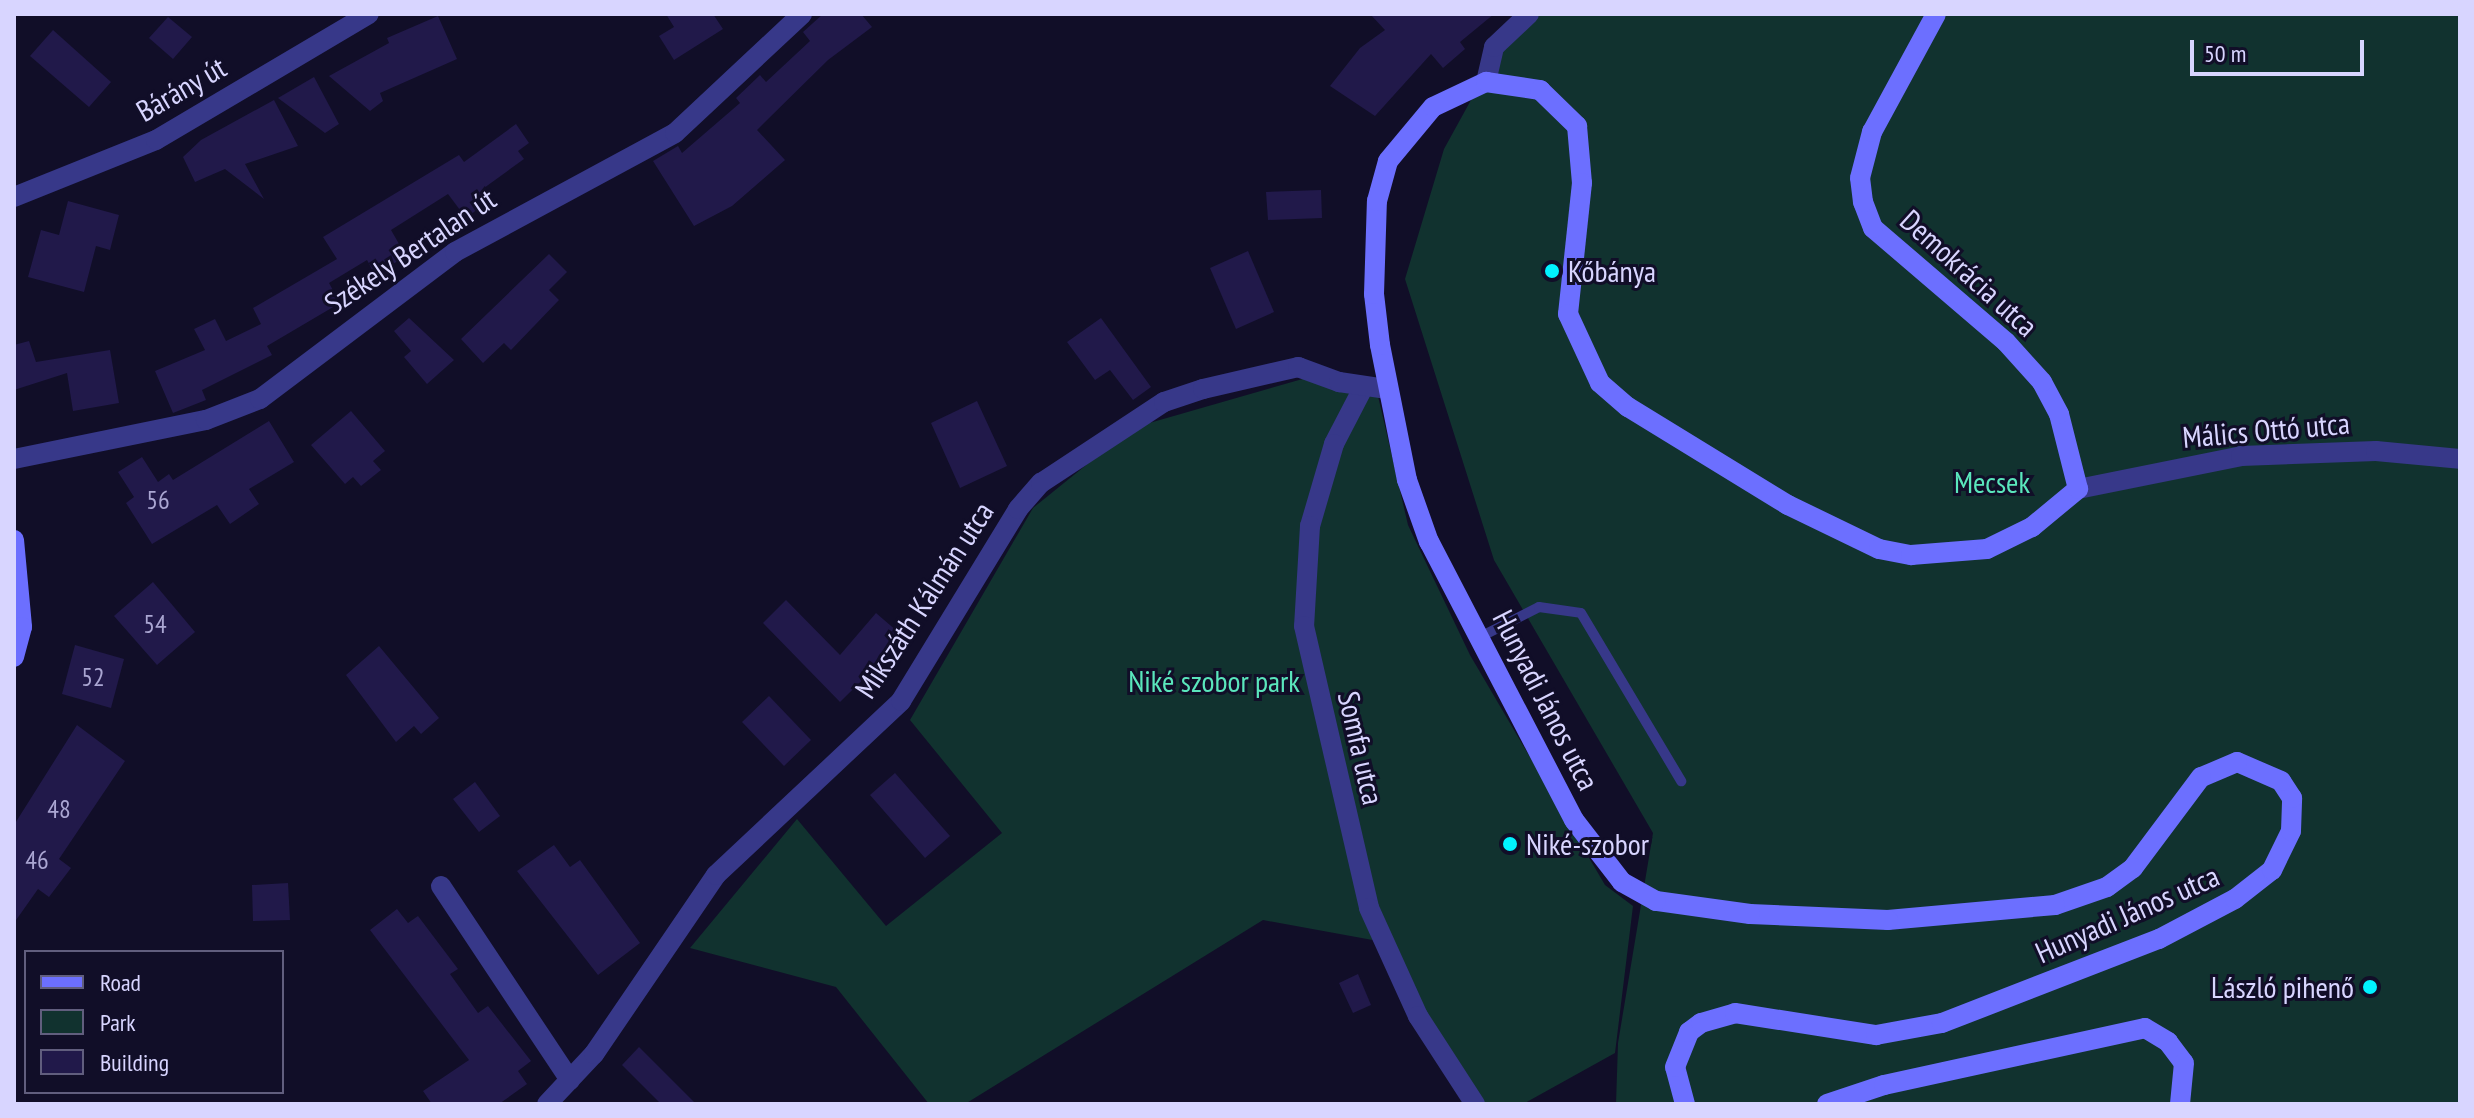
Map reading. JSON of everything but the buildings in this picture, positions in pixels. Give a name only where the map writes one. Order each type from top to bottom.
[{"type":"street","name":"Bárány út","points":[[14,197],[156,140],[369,14]]},
{"type":"street","name":"Székely Bertalan út","points":[[14,459],[206,420],[260,399],[455,252],[675,133],[802,14]]},
{"type":"street","points":[[1529,14],[1494,47],[1486,82],[1540,90],[1577,126],[1582,183],[1568,314],[1600,383],[1628,407],[1788,505],[1879,549],[1911,555],[1987,549],[2032,527],[2078,489]]},
{"type":"street","name":"Demokrácia utca","points":[[1936,14],[1872,132],[1860,178],[1863,202],[1873,228],[2006,342],[2042,382],[2059,414],[2078,489]]},
{"type":"street","name":"Hunyadi János utca","points":[[1486,82],[1433,107],[1388,161],[1377,201],[1374,294],[1387,389],[1407,480],[1429,542],[1482,636],[1574,820],[1622,882],[1656,901],[1750,914],[1888,920],[2055,905],[2107,887],[2133,868],[2183,796],[2219,766],[2237,762],[2269,771],[2292,798],[2291,831],[2272,870],[2235,899],[2159,939],[1942,1023],[1876,1035],[1756,1015],[1717,1016],[1689,1032],[1678,1050],[1674,1080],[1685,1104]]},
{"type":"street","name":"Mikszáth Kálmán utca","points":[[547,1104],[570,1080],[716,875],[901,701],[1018,509],[1041,483],[1164,402],[1203,389],[1298,367],[1363,388],[1387,389]]},
{"type":"street","name":"Somfa utca","points":[[1363,388],[1334,444],[1310,526],[1304,626],[1369,908],[1418,1016],[1475,1104]]},
{"type":"street","name":"Málics Ottó utca","points":[[2078,489],[2241,456],[2376,451],[2460,459]]},
{"type":"street","points":[[14,540],[22,627],[14,657]]},
{"type":"street","points":[[441,886],[570,1080]]},
{"type":"street","points":[[1827,1104],[1884,1085],[2145,1028],[2168,1042],[2184,1063],[2180,1104]]},
{"type":"lane","points":[[1482,636],[1539,607],[1581,613],[1681,781]]},
{"type":"green space","name":"Mecsek","points":[[1532,14],[2460,14],[2460,1104],[1616,1104],[1618,1043],[1653,833],[1494,560],[1405,279],[1444,149],[1504,40]]},
{"type":"green space","name":"Niké szobor park","points":[[1306,378],[1378,396],[1408,525],[1470,655],[1605,885],[1633,906],[1615,1053],[1523,1104],[1485,1104],[1378,941],[1263,920],[965,1104],[929,1104],[836,987],[690,948],[797,819],[886,926],[1002,833],[910,720],[1033,508],[1132,428]]},
{"type":"place","name":"Kőbánya","points":[[1552,271]]},
{"type":"place","name":"Niké-szobor","points":[[1510,844]]},
{"type":"place","name":"László pihenő","points":[[2370,987]]}]
